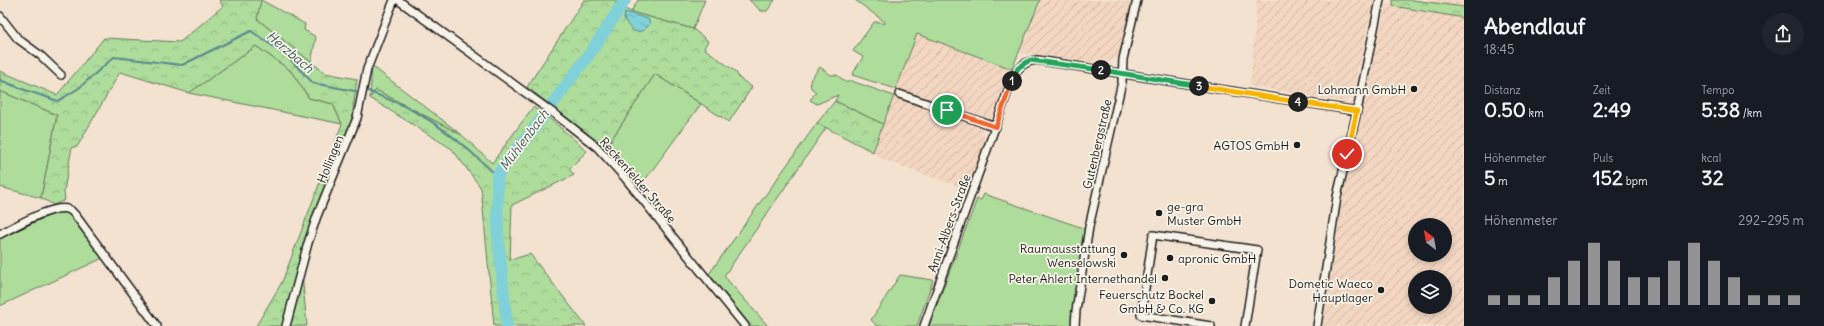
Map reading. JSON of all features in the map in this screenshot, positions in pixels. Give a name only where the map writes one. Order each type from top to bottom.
[{"type":"street","name":"Hollingen","points":[[286,326],[317,216],[358,118],[367,69],[394,0]]},
{"type":"street","name":"Reckenfelder Straße","points":[[398,0],[540,102],[597,147],[745,326]]},
{"type":"street","points":[[1137,0],[1123,59],[1122,73],[1357,111]]},
{"type":"street","points":[[1317,326],[1337,197],[1357,111],[1380,0]]},
{"type":"street","points":[[0,16],[18,39],[40,55],[60,75]]},
{"type":"street","name":"Anni-Albers-Straße","points":[[924,326],[1013,77],[1018,68],[1030,60],[1122,73]]},
{"type":"street","name":"Gutenbergstraße","points":[[1077,326],[1076,311],[1089,228],[1122,82],[1122,73]]},
{"type":"street","points":[[899,94],[996,127]]},
{"type":"street","points":[[0,234],[48,211],[60,208],[69,209],[76,216],[157,326]]},
{"type":"street","points":[[1211,326],[1141,315],[1153,234],[1257,250],[1245,326]]},
{"type":"shaded area","points":[[1040,0],[1119,0],[1133,3],[1123,45],[1118,57],[1102,65],[1019,53]]},
{"type":"shaded area","points":[[1257,0],[1374,0],[1352,98],[1346,102],[1250,86]]},
{"type":"shaded area","points":[[1413,0],[1464,0],[1464,7]]},
{"type":"shaded area","points":[[1386,4],[1464,18],[1464,326],[1323,326],[1339,213]]},
{"type":"shaded area","points":[[916,33],[1012,69],[994,116],[985,120],[896,89]]},
{"type":"shaded area","points":[[894,96],[980,127],[983,132],[985,144],[968,190],[884,160],[873,152]]},
{"type":"green space","points":[[219,0],[261,0],[257,19],[325,73],[357,79],[351,125],[301,263],[307,326],[256,326],[282,282],[342,124],[333,104],[309,98],[291,71],[256,46],[189,93],[120,72],[77,147],[72,147],[64,191],[65,200],[54,205],[41,198],[57,115],[0,91],[0,71],[57,95],[104,38],[180,42],[223,6]]},
{"type":"green space","points":[[261,0],[305,24],[304,30],[316,37],[311,63],[256,18]]},
{"type":"green space","points":[[584,0],[617,0],[615,4],[631,12],[693,29],[708,41],[704,48],[736,72],[739,78],[752,87],[729,122],[655,74],[605,149],[587,133],[527,87]]},
{"type":"green space","points":[[638,0],[705,0],[693,29],[631,12]]},
{"type":"green space","points":[[749,0],[775,0],[767,11],[761,11]]},
{"type":"green space","points":[[855,0],[1040,0],[1012,69],[917,34],[896,89],[852,75],[863,57],[853,51],[874,22],[884,24],[885,22]]},
{"type":"green space","points":[[1393,0],[1413,0],[1464,7],[1464,18],[1393,6]]},
{"type":"green space","points":[[256,46],[291,71],[309,98],[333,104],[342,124],[189,93]]},
{"type":"green space","points":[[372,66],[462,135],[376,90],[370,98]]},
{"type":"green space","points":[[820,67],[831,75],[837,75],[847,83],[849,80],[894,96],[883,124],[835,101],[838,95],[817,104],[810,100],[816,92],[811,88],[810,80]]},
{"type":"green space","points":[[655,74],[701,104],[639,188],[605,149]]},
{"type":"green space","points":[[376,90],[462,135],[492,163],[533,107],[553,121],[587,151],[569,169],[574,175],[512,205],[510,260],[530,254],[586,326],[494,326],[481,188],[452,149],[370,98]]},
{"type":"green space","points":[[0,91],[57,115],[41,198],[0,187]]},
{"type":"green space","points":[[835,101],[883,124],[873,152],[817,123]]},
{"type":"green space","points":[[817,123],[826,128],[724,276],[768,326],[751,326],[709,274]]},
{"type":"green space","points":[[984,194],[1086,229],[1072,326],[929,326],[977,199],[981,200]]},
{"type":"green space","points":[[60,211],[66,213],[78,223],[103,258],[0,306],[0,239]]},
{"type":"green space","points":[[900,275],[933,280],[917,326],[877,326],[871,320]]},
{"type":"water","points":[[625,12],[648,19],[650,24],[642,31],[635,31],[629,26],[624,18]]},
{"type":"waterway","name":"Mühlenbach","points":[[507,326],[498,236],[497,176],[593,49],[625,0]]},
{"type":"waterway","name":"Herzbach","points":[[0,80],[58,101],[79,88],[114,57],[182,65],[251,31],[286,55],[313,83],[360,92]]},
{"type":"waterway","name":"Herzbach","points":[[364,91],[368,91],[400,104],[434,123],[467,148],[497,176]]},
{"type":"place","name":"Lohmann GmbH","points":[[1414,89]]},
{"type":"place","name":"AGTOS GmbH","points":[[1297,145]]},
{"type":"place","name":"ge-gra Muster GmbH","points":[[1159,213]]},
{"type":"place","name":"Raumausstattung Wenselowski","points":[[1124,255]]},
{"type":"place","name":"apronic GmbH","points":[[1170,258]]},
{"type":"place","name":"Peter Ahlert Internethandel","points":[[1165,278]]},
{"type":"place","name":"Dometic Waeco Hauptlager","points":[[1381,290]]},
{"type":"place","name":"Feuerschutz Bockel GmbH & Co. KG","points":[[1212,301]]},
{"type":"route","points":[[947,110],[996,127],[1013,77],[1018,68],[1030,60],[1037,60],[1357,111],[1347,154]]}]
